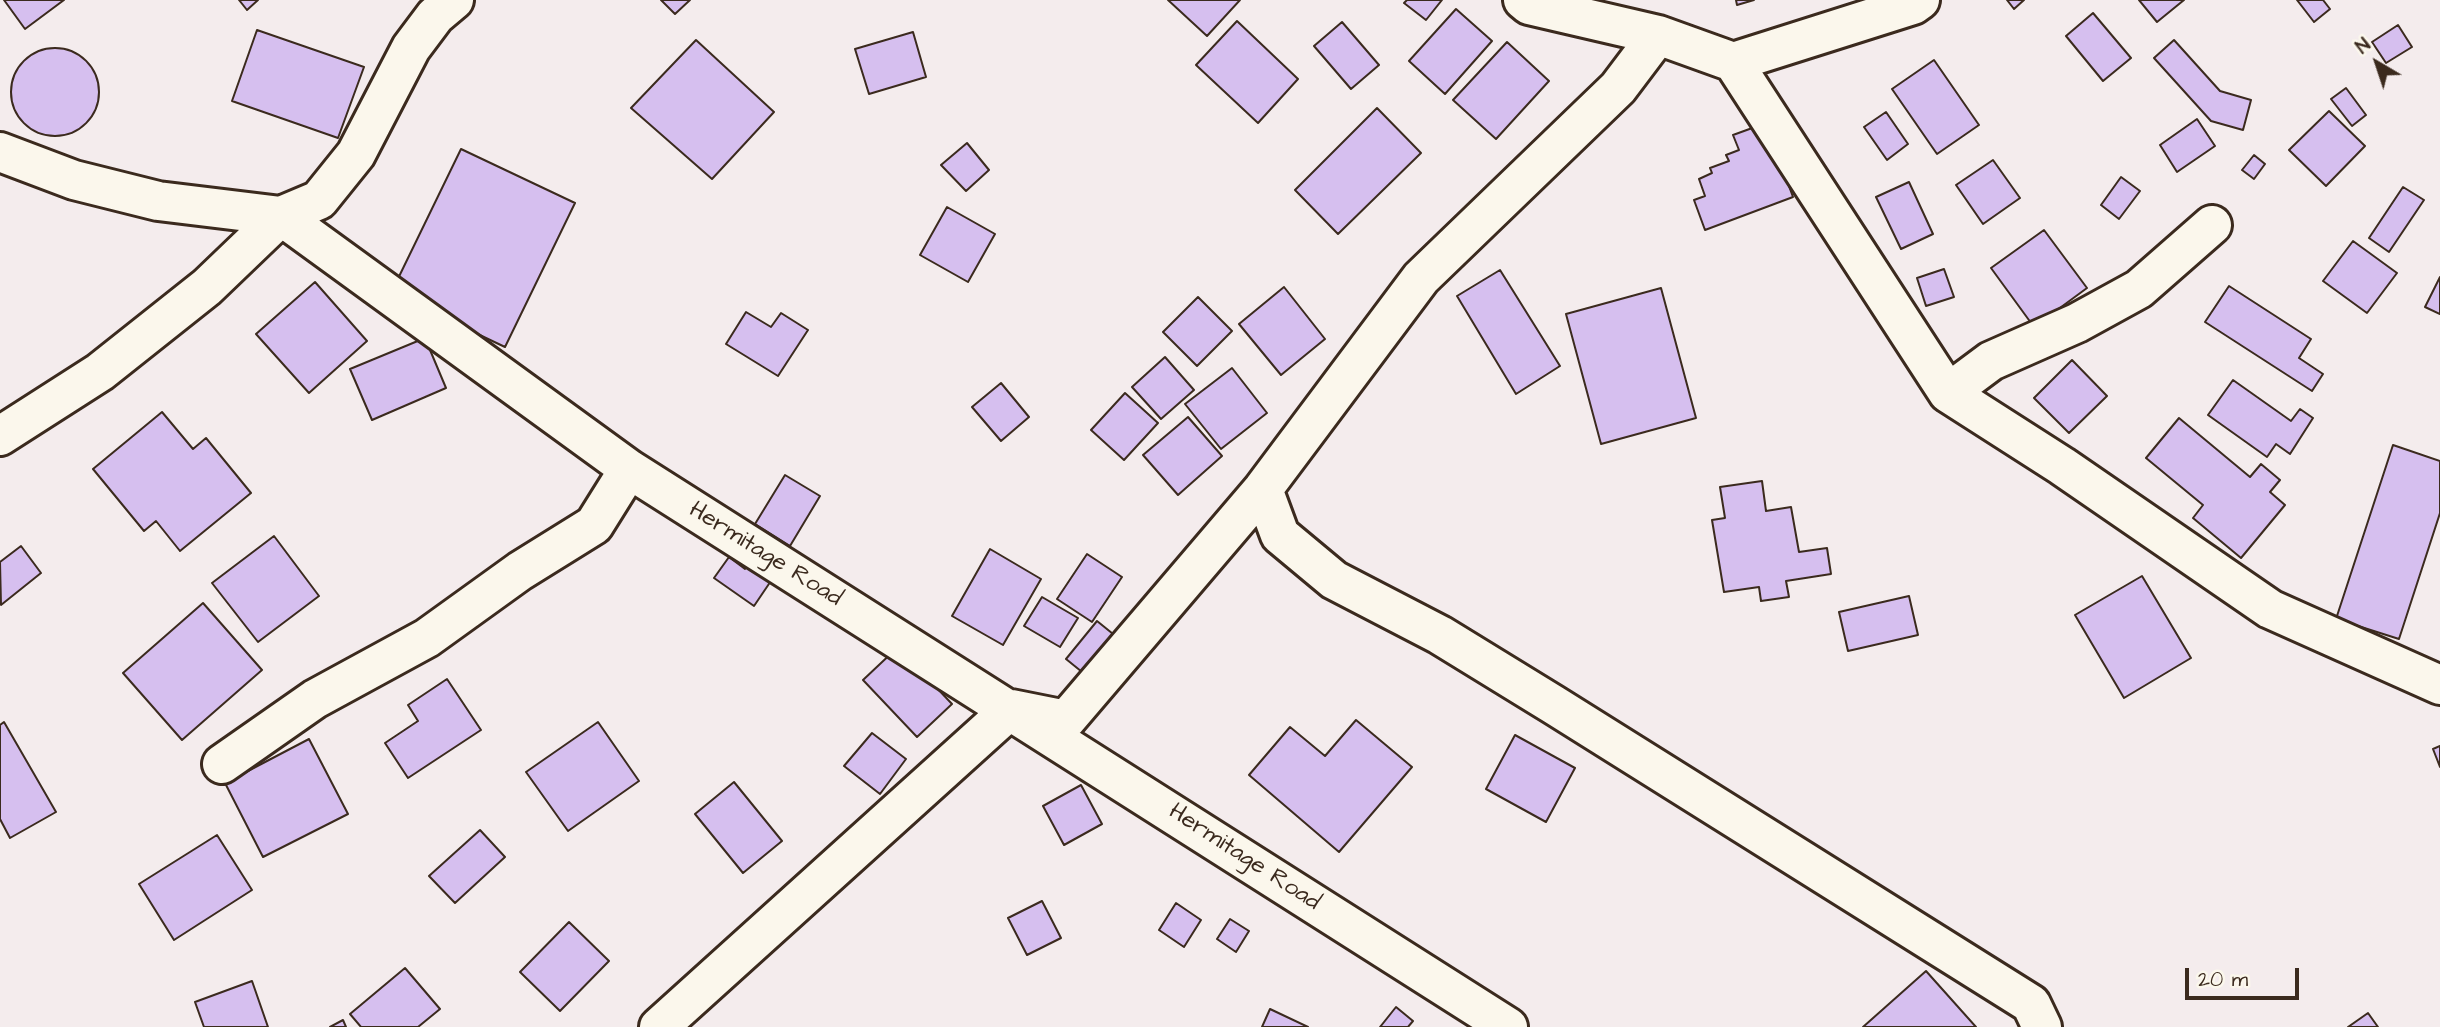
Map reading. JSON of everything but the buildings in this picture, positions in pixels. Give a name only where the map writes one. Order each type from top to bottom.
[{"type":"street","points":[[0,436],[100,372],[207,287],[281,216],[319,200],[356,154],[411,48],[435,16],[454,0]]},
{"type":"street","points":[[1523,0],[1529,5],[1658,35],[1733,62],[1948,393],[2062,466],[2270,609],[2440,685]]},
{"type":"street","points":[[1733,62],[1913,5],[1920,0]]},
{"type":"street","points":[[659,1027],[1011,709],[1066,720],[1264,489],[1422,278],[1618,88],[1658,35]]},
{"type":"street","name":"Hermitage Road","points":[[0,152],[74,180],[158,201],[281,216],[629,469],[1011,709],[1508,1027]]},
{"type":"street","points":[[1948,393],[1991,361],[2077,323],[2139,289],[2212,225]]},
{"type":"street","points":[[222,764],[315,699],[427,638],[520,571],[594,525],[629,469]]},
{"type":"street","points":[[1264,489],[1280,535],[1334,580],[1440,635],[1879,907],[2031,1004],[2042,1027]]}]
